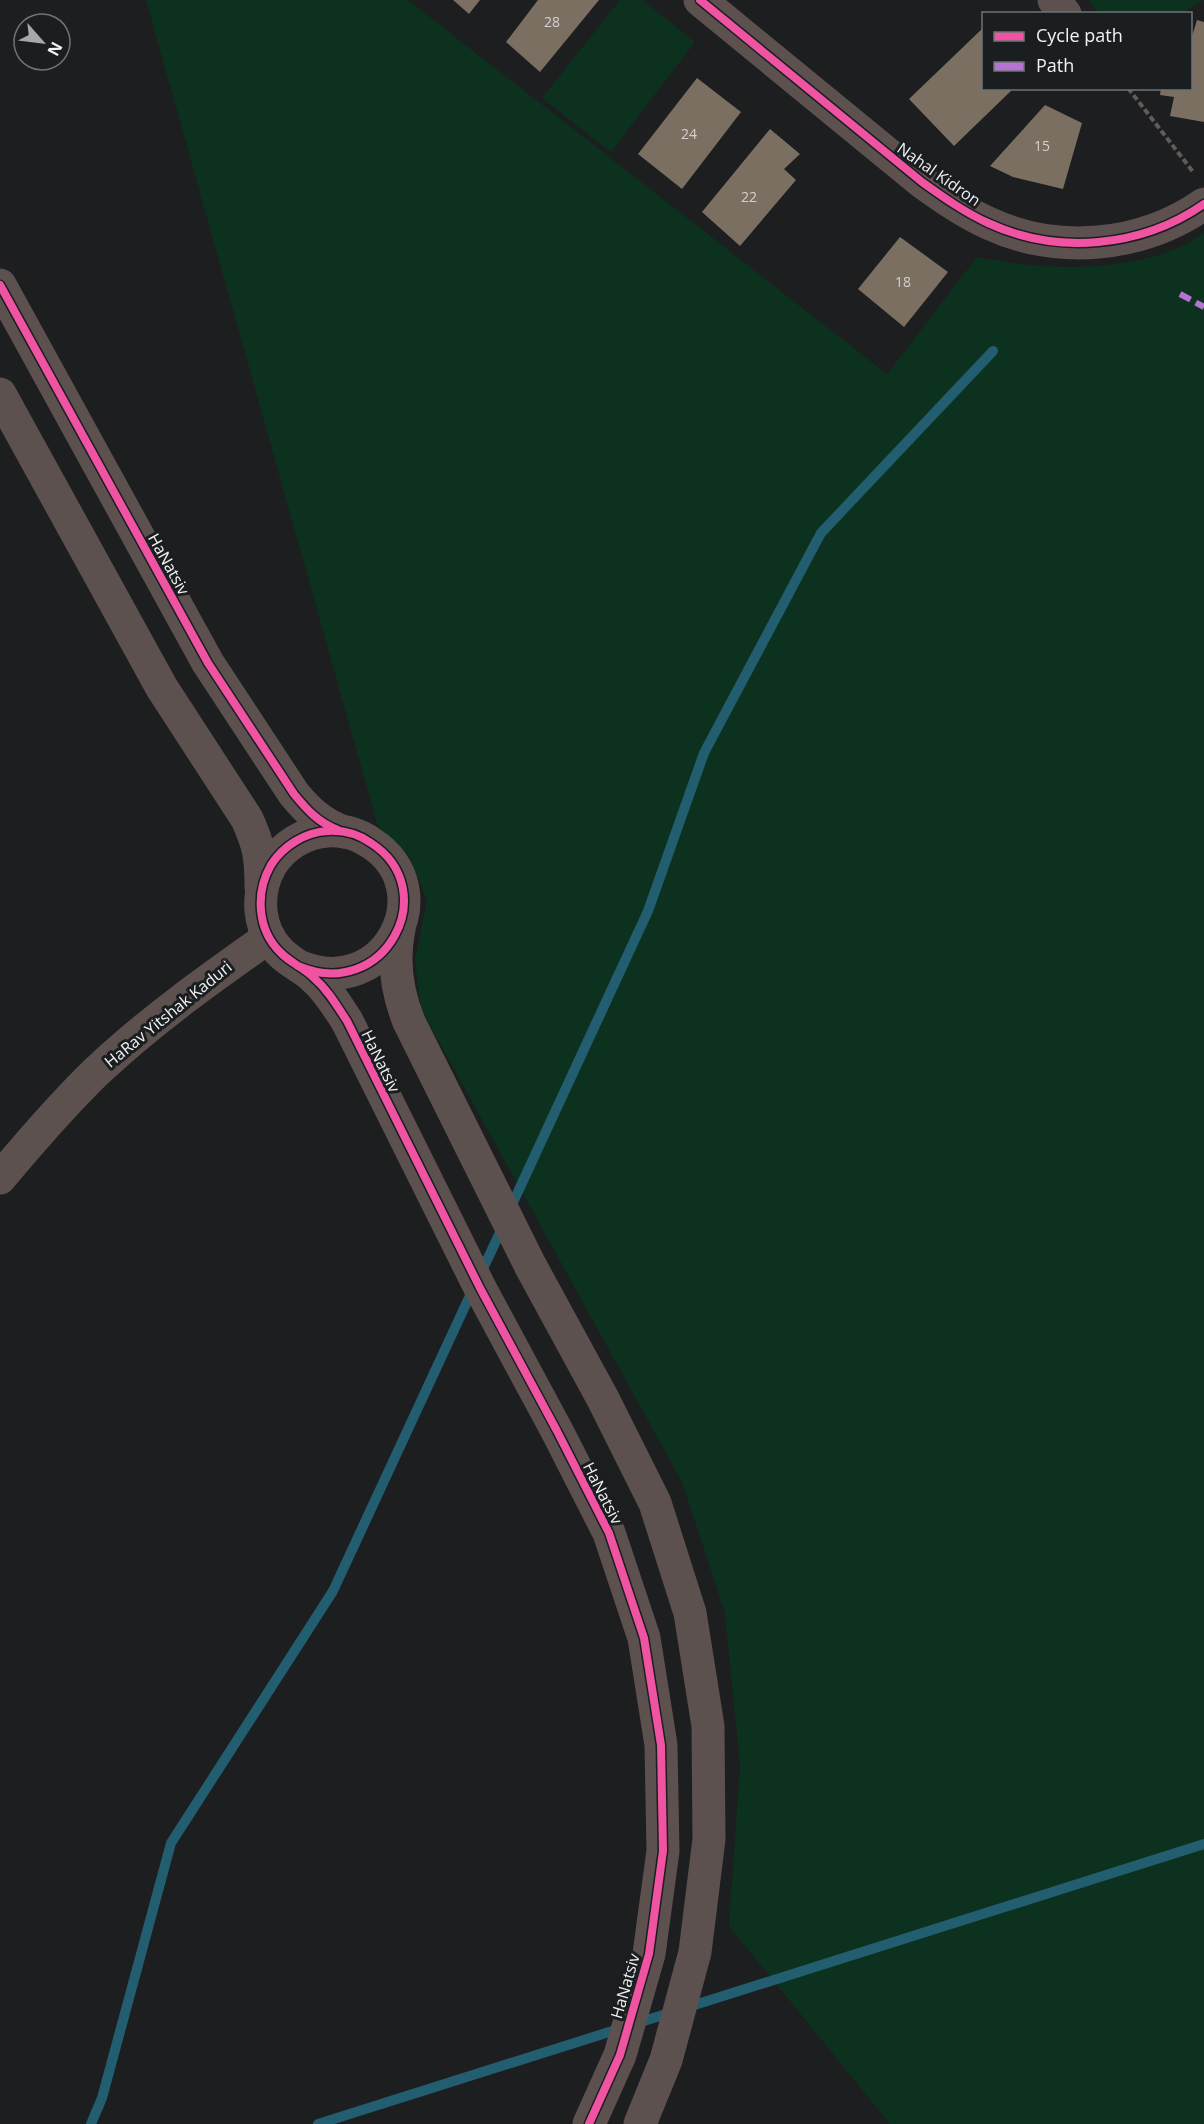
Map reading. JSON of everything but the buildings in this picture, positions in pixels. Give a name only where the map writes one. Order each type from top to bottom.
[{"type":"street","name":"Nahal Kidron","points":[[700,0],[921,182],[956,207],[990,224],[1023,236],[1044,240],[1085,243],[1115,240],[1144,233],[1172,222],[1199,189]]},
{"type":"street","points":[[1054,0],[1063,12]]},
{"type":"street","name":"HaNatsiv","points":[[0,285],[208,663],[294,794],[310,813],[327,826],[344,832]]},
{"type":"street","points":[[0,394],[162,688],[247,819],[258,842],[261,858],[261,913],[270,937],[280,952],[298,966],[320,974],[342,974],[363,967],[381,955],[400,926]]},
{"type":"street","points":[[261,891],[275,859],[301,838],[322,831],[344,832],[366,839],[384,853],[397,871],[403,892],[403,914],[395,946],[396,981],[409,1022],[535,1274],[655,1503],[690,1613],[708,1726],[709,1839],[695,1952],[666,2060],[640,2124]]},
{"type":"street","name":"HaRav Yitshak Kaduri","points":[[0,1178],[70,1098],[120,1050],[186,997],[270,937]]},
{"type":"street","name":"HaNatsiv","points":[[298,966],[309,973],[326,990],[346,1021],[474,1278],[609,1533],[644,1638],[661,1745],[663,1851],[649,1954],[620,2055],[589,2124]]},
{"type":"path","points":[[1129,90],[1199,189]]},
{"type":"green space","points":[[146,0],[408,0],[887,374],[977,257],[1052,267],[1102,266],[1151,257],[1176,249],[1204,233],[1204,2124],[890,2124],[729,1926],[740,1765],[725,1613],[682,1482],[421,1009],[415,959],[427,900],[409,855],[378,827]]},
{"type":"green space","points":[[620,0],[642,0],[695,42],[611,152],[542,98]]},
{"type":"green space","points":[[1088,0],[1204,0],[1183,12],[1097,12]]},
{"type":"waterway","points":[[510,1209],[648,911],[704,753],[821,533],[993,351]]},
{"type":"waterway","points":[[480,1275],[504,1224]]},
{"type":"waterway","points":[[91,2124],[102,2098],[171,1843],[333,1591],[473,1289]]},
{"type":"waterway","points":[[318,2124],[1204,1844]]},
{"type":"marked path","points":[[1180,294],[1204,307]]},
{"type":"cycle path","points":[[700,0],[922,182],[962,209],[988,223],[1042,240],[1070,243],[1098,242],[1126,238],[1153,230],[1179,219],[1204,204]]},
{"type":"cycle path","points":[[0,285],[208,663],[294,794],[314,815],[325,824],[338,830]]},
{"type":"cycle path","points":[[298,966],[329,973],[356,969],[379,956],[394,936],[403,912],[403,887],[392,863],[371,843],[361,837],[339,831],[319,832],[303,837],[288,846],[271,865],[262,887],[263,922],[273,944],[285,957],[319,983],[347,1021],[480,1288],[609,1533],[644,1638],[661,1745],[663,1851],[649,1954],[620,2055],[589,2124]]}]
